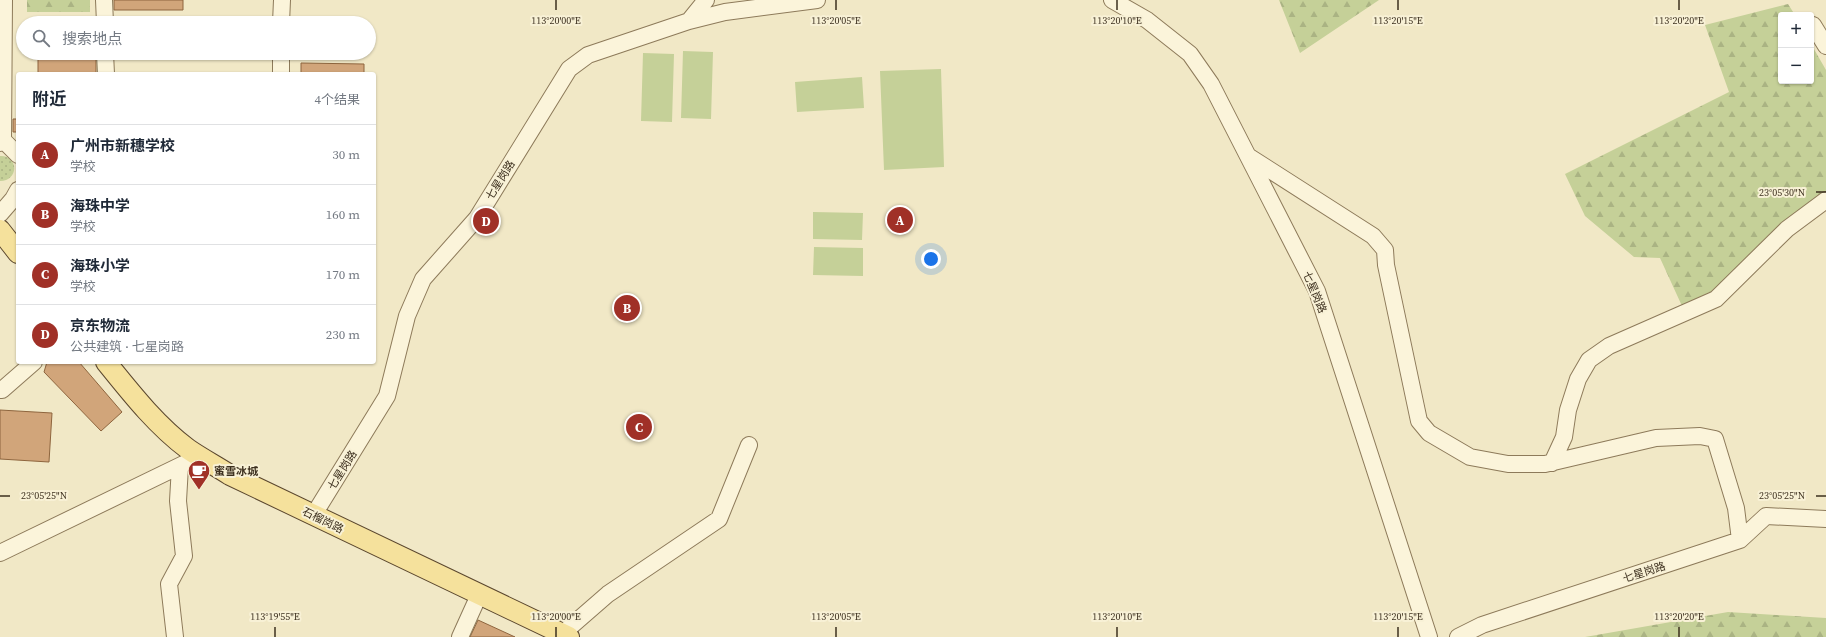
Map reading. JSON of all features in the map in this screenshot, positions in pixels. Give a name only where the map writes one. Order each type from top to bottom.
[{"type":"main road","points":[[0,230],[16,251]]},
{"type":"main road","name":"石榴岗路","points":[[108,364],[141,404],[169,433],[200,456],[230,475],[566,636]]},
{"type":"street","points":[[4,0],[2,141],[16,153]]},
{"type":"street","points":[[104,0],[104,16]]},
{"type":"street","points":[[281,16],[282,0]]},
{"type":"street","points":[[689,21],[706,0]]},
{"type":"street","name":"七星岗路","points":[[313,516],[387,396],[407,316],[423,279],[476,218],[568,69],[588,55],[689,21],[725,12],[817,0]]},
{"type":"street","name":"七星岗路","points":[[1112,0],[1147,20],[1190,54],[1211,84],[1317,291],[1429,637]]},
{"type":"street","points":[[1814,27],[1826,46]]},
{"type":"street","points":[[105,60],[106,72]]},
{"type":"street","points":[[281,60],[281,72]]},
{"type":"street","points":[[1248,156],[1373,236],[1384,250],[1419,421],[1429,433],[1470,457],[1508,464],[1552,463],[1656,438],[1700,436],[1715,439],[1736,508],[1740,540]]},
{"type":"street","points":[[0,214],[16,194]]},
{"type":"street","points":[[1552,463],[1564,437],[1568,410],[1578,379],[1588,360],[1608,346],[1716,299],[1787,229],[1826,200]]},
{"type":"street","points":[[0,390],[2,390],[32,364]]},
{"type":"street","points":[[566,636],[608,594],[719,519],[749,444]]},
{"type":"street","points":[[0,553],[200,456]]},
{"type":"street","points":[[175,637],[169,584],[184,556],[178,501],[180,466]]},
{"type":"street","name":"七星岗路","points":[[1458,637],[1482,625],[1740,540],[1766,516],[1826,519]]},
{"type":"street","points":[[460,637],[479,595]]},
{"type":"green space","points":[[27,0],[90,0],[90,12],[27,12]]},
{"type":"green space","points":[[1279,0],[1379,0],[1300,53]]},
{"type":"green space","points":[[1788,4],[1793,12],[1778,12],[1778,84],[1814,84],[1814,49],[1826,70],[1826,198],[1720,288],[1682,306],[1660,258],[1634,257],[1585,216],[1565,174],[1729,92],[1705,25]]},
{"type":"green space","points":[[683,51],[713,52],[711,119],[681,118]]},
{"type":"green space","points":[[643,53],[674,54],[672,122],[641,121]]},
{"type":"green space","points":[[941,69],[944,167],[884,170],[880,71]]},
{"type":"green space","points":[[862,77],[864,108],[797,112],[795,82]]},
{"type":"green space","points":[[0,156],[11,159],[14,168],[11,177],[0,181]]},
{"type":"green space","points":[[813,212],[863,213],[862,240],[813,239]]},
{"type":"green space","points":[[814,247],[863,248],[863,276],[813,275]]},
{"type":"green space","points":[[1728,612],[1826,618],[1826,637],[1585,637]]},
{"type":"building","points":[[114,0],[183,0],[183,10],[114,10]]},
{"type":"building","points":[[38,60],[96,60],[96,72],[38,72]]},
{"type":"building","points":[[301,63],[364,64],[364,72],[301,72]]},
{"type":"building","points":[[13,119],[16,119],[16,132],[13,132]]},
{"type":"building","points":[[46,364],[81,364],[122,412],[101,431],[44,372]]},
{"type":"building","points":[[0,410],[52,413],[49,462],[0,459]]},
{"type":"building","points":[[478,620],[515,637],[470,637]]},
{"type":"place","name":"广州市新穗学校","points":[[900,220]]},
{"type":"place","name":"京东物流","points":[[486,221]]},
{"type":"place","name":"海珠中学","points":[[627,308]]},
{"type":"place","name":"海珠小学","points":[[639,427]]},
{"type":"place","name":"蜜雪冰城","points":[[199,490]]}]
